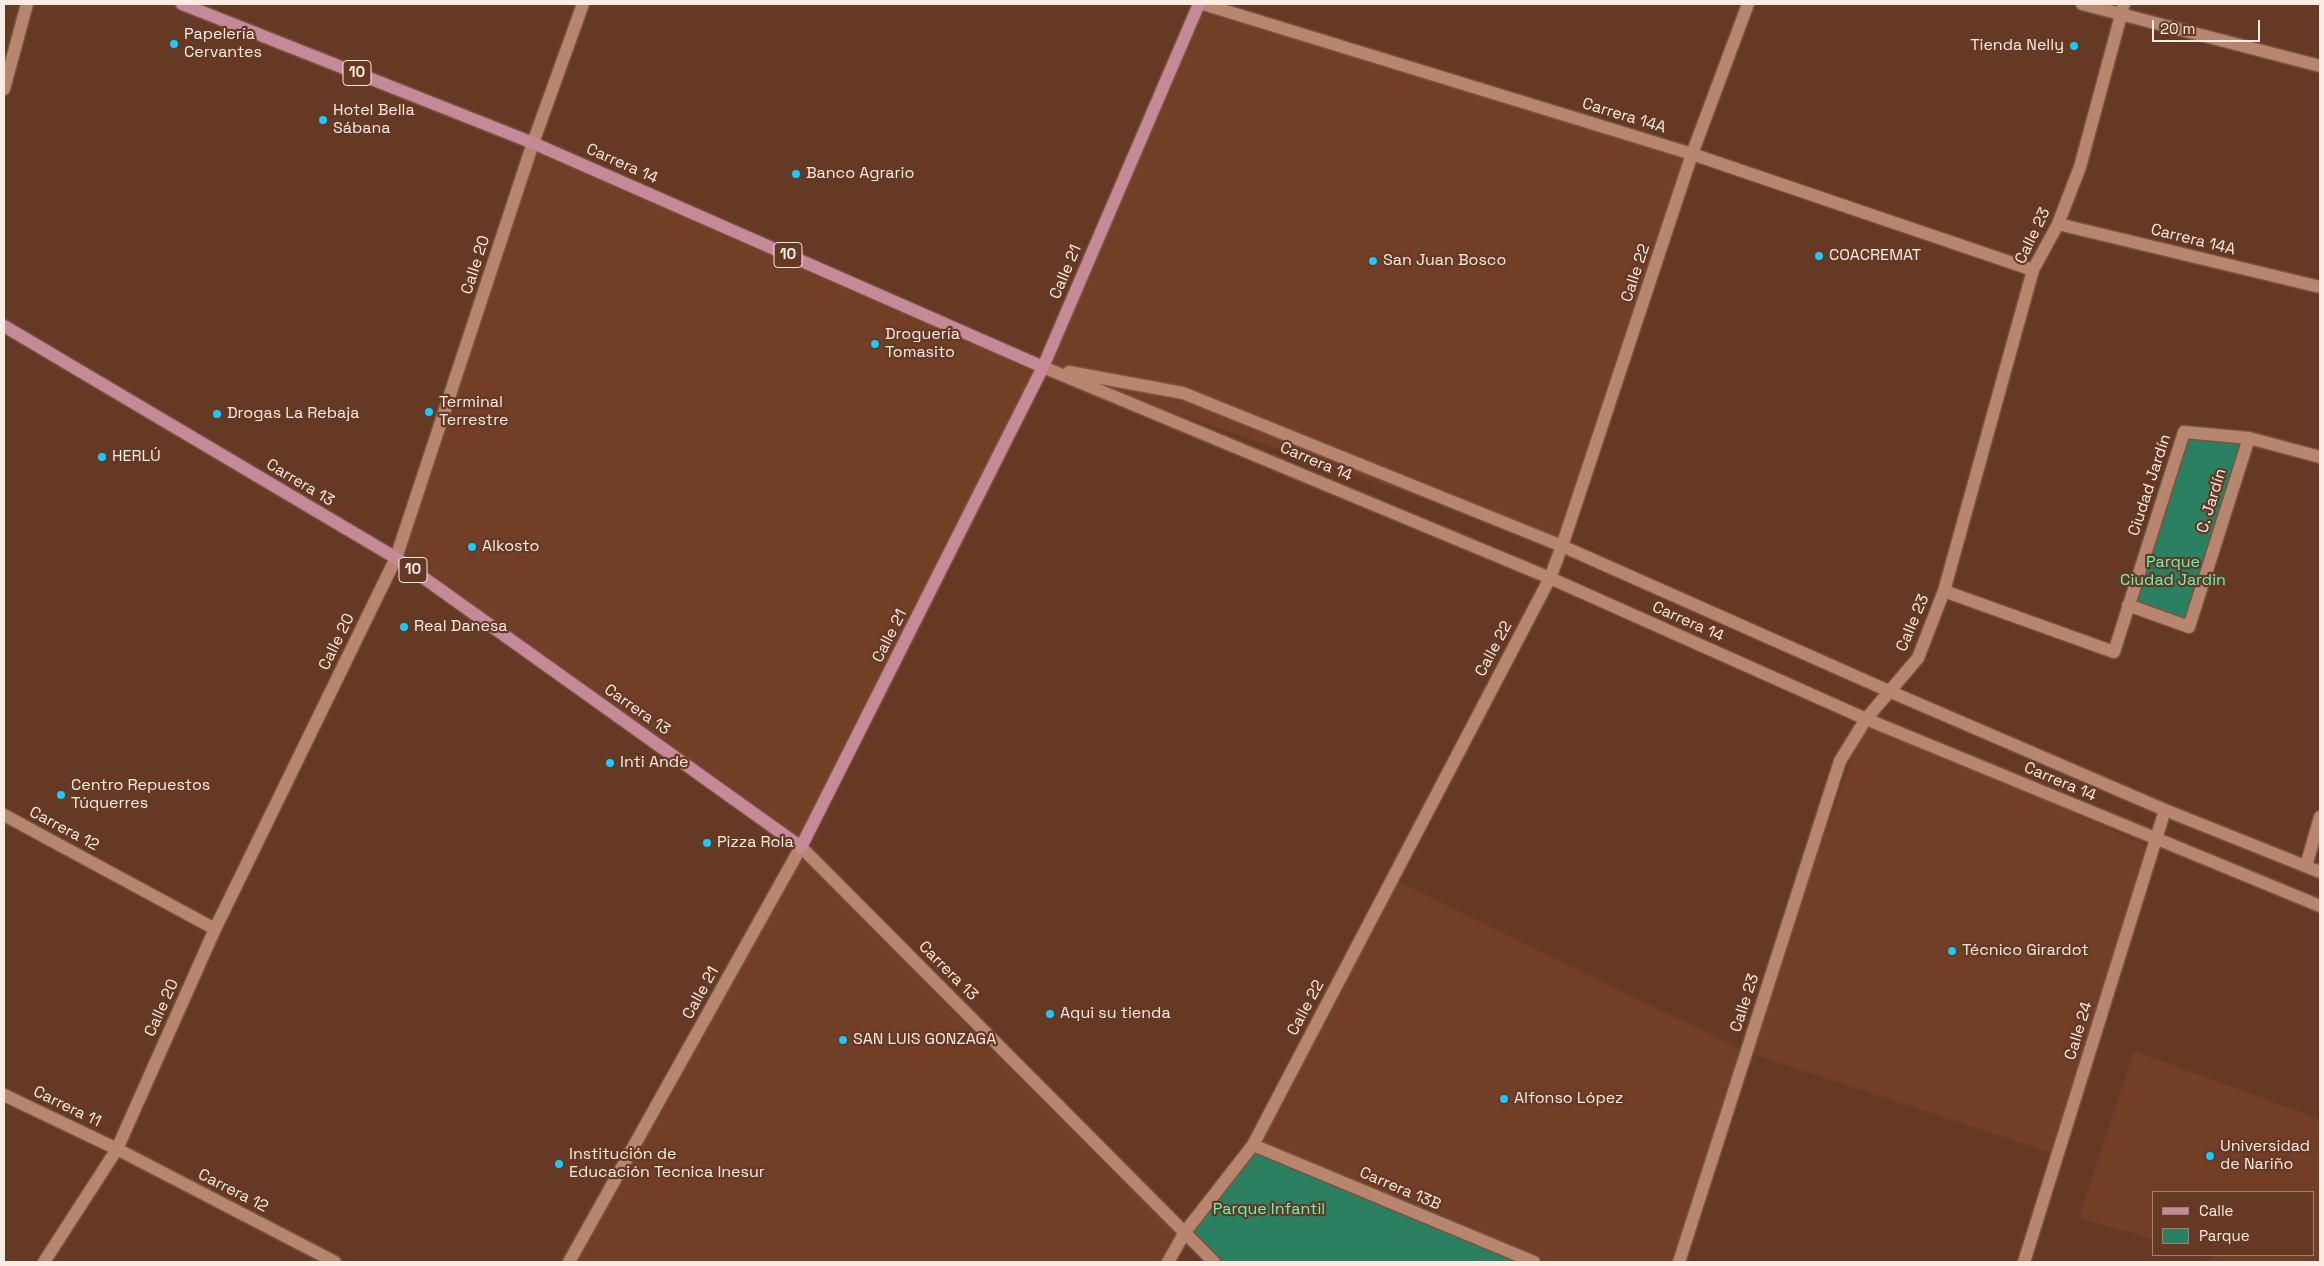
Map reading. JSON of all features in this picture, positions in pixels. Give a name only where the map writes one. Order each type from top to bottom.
[{"type":"main road","name":"Carrera 14","points":[[182,4],[533,143],[1043,367]]},
{"type":"main road","name":"Calle 21","points":[[801,847],[1043,367],[1201,4]]},
{"type":"main road","name":"Carrera 13","points":[[4,326],[396,558],[801,847]]},
{"type":"street","points":[[4,89],[28,4]]},
{"type":"street","name":"Calle 20","points":[[44,1262],[117,1149],[215,929],[396,558],[533,143],[583,4]]},
{"type":"street","name":"Carrera 14A","points":[[1201,4],[1692,154],[2033,270]]},
{"type":"street","name":"Calle 22","points":[[1168,1262],[1185,1232],[1253,1146],[1550,578],[1692,154],[1748,4]]},
{"type":"street","points":[[2082,4],[2123,9],[2320,66]]},
{"type":"street","name":"Calle 23","points":[[1679,1262],[1840,761],[1866,719],[1891,692],[1918,658],[1944,591],[2033,270],[2058,224],[2080,167],[2123,9]]},
{"type":"street","name":"Carrera 14A","points":[[2058,224],[2320,287]]},
{"type":"street","name":"Carrera 14","points":[[1043,367],[1183,393],[1562,546],[1891,692],[2165,810],[2320,872]]},
{"type":"street","name":"Carrera 14","points":[[1043,367],[1550,578],[1866,719],[2320,906]]},
{"type":"street","name":"Ciudad Jardín","points":[[1944,591],[2114,652],[2184,432],[2249,438],[2320,457]]},
{"type":"street","name":"C. Jardín","points":[[2128,605],[2190,626],[2249,438]]},
{"type":"street","name":"Calle 24","points":[[2024,1262],[2165,810]]},
{"type":"street","name":"Carrera 12","points":[[4,815],[215,929]]},
{"type":"street","points":[[2306,866],[2320,817]]},
{"type":"street","name":"Carrera 13","points":[[801,847],[1214,1262]]},
{"type":"street","name":"Calle 21","points":[[569,1262],[801,847]]},
{"type":"street","name":"Carrera 11","points":[[4,1095],[117,1149]]},
{"type":"street","name":"Carrera 13B","points":[[1253,1146],[1534,1262]]},
{"type":"street","name":"Carrera 12","points":[[117,1149],[332,1262]]},
{"type":"shaded area","points":[[1199,4],[1692,154],[1562,546],[1043,368],[801,847],[396,558],[533,143],[1043,367]]},
{"type":"shaded area","points":[[1866,719],[2153,849],[2057,1155],[1747,1052],[1679,1262],[1534,1262],[1253,1145],[1393,879],[1746,1052]]},
{"type":"shaded area","name":"SAN LUIS GONZAGA","points":[[801,847],[1185,1232],[1168,1262],[569,1262]]},
{"type":"shaded area","name":"Universidad de Nariño","points":[[2134,1051],[2320,1119],[2320,1262],[2210,1262],[2212,1256],[2314,1256],[2314,1191],[2152,1191],[2152,1239],[2079,1218]]},
{"type":"green space","name":"Parque Ciudad Jardin","points":[[2184,432],[2249,438],[2189,627],[2128,605]]},
{"type":"green space","name":"Parque Infantil","points":[[1253,1145],[1534,1262],[1214,1262],[1185,1232]]},
{"type":"place","name":"Papelería Cervantes","points":[[174,44]]},
{"type":"place","name":"Tienda Nelly","points":[[2074,46]]},
{"type":"place","name":"Hotel Bella Sábana","points":[[323,120]]},
{"type":"place","name":"Banco Agrario","points":[[796,174]]},
{"type":"place","name":"COACREMAT","points":[[1819,256]]},
{"type":"place","name":"San Juan Bosco","points":[[1373,261]]},
{"type":"place","name":"Droguería Tomasito","points":[[875,344]]},
{"type":"place","name":"Terminal Terrestre","points":[[429,412]]},
{"type":"place","name":"Drogas La Rebaja","points":[[217,414]]},
{"type":"place","name":"HERLÚ","points":[[102,457]]},
{"type":"place","name":"Alkosto","points":[[472,547]]},
{"type":"place","name":"Real Danesa","points":[[404,627]]},
{"type":"place","name":"Inti Ande","points":[[610,763]]},
{"type":"place","name":"Centro Repuestos Túquerres","points":[[61,795]]},
{"type":"place","name":"Pizza Rola","points":[[707,843]]},
{"type":"place","name":"Técnico Girardot","points":[[1952,951]]},
{"type":"place","name":"Aqui su tienda","points":[[1050,1014]]},
{"type":"place","name":"SAN LUIS GONZAGA","points":[[843,1040]]},
{"type":"place","name":"Alfonso López","points":[[1504,1099]]},
{"type":"place","name":"Universidad de Nariño","points":[[2210,1156]]},
{"type":"place","name":"Institución de Educación Tecnica Inesur","points":[[559,1164]]}]
